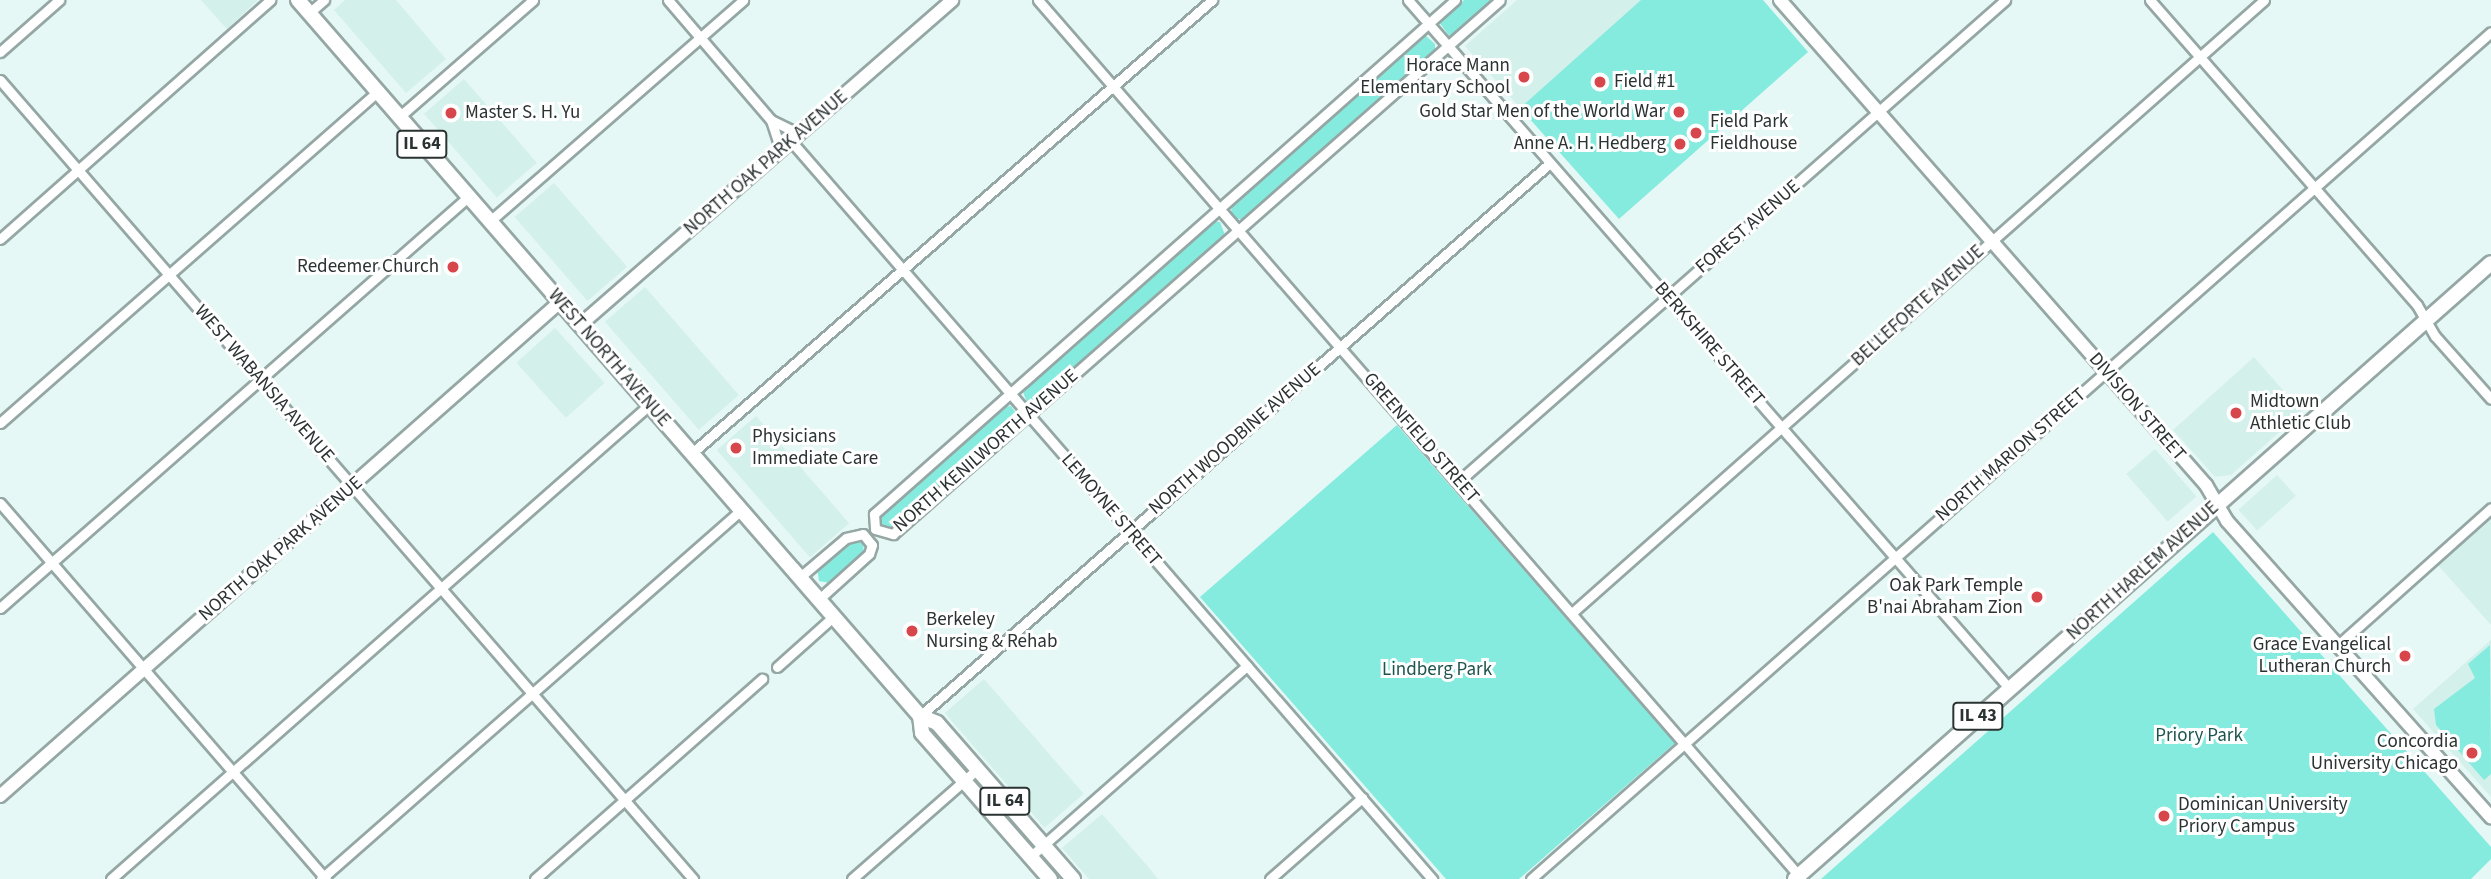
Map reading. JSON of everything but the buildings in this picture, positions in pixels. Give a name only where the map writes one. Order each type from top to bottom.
[{"type":"main road","name":"WEST NORTH AVENUE","points":[[298,0],[920,716],[936,723],[1073,879]]},
{"type":"main road","name":"NORTH HARLEM AVENUE","points":[[1798,878],[2491,262]]},
{"type":"main road","name":"WEST NORTH AVENUE","points":[[920,716],[922,733],[1049,879]]},
{"type":"street","points":[[0,52],[60,0]]},
{"type":"street","points":[[0,239],[270,0]]},
{"type":"street","points":[[309,13],[324,0]]},
{"type":"street","points":[[400,117],[533,0]]},
{"type":"street","points":[[668,0],[791,141]]},
{"type":"street","points":[[490,221],[743,0]]},
{"type":"street","name":"NORTH OAK PARK AVENUE","points":[[580,325],[952,0]]},
{"type":"street","name":"GREENFIELD STREET","points":[[1038,0],[1573,612],[1798,878]]},
{"type":"street","points":[[692,453],[1212,0]]},
{"type":"street","name":"BERKSHIRE STREET","points":[[1408,0],[2010,688]]},
{"type":"street","name":"NORTH KENILWORTH AVENUE","points":[[1455,0],[874,514],[874,529],[885,536],[893,534],[1500,0]]},
{"type":"street","name":"DIVISION STREET","points":[[1780,0],[2106,372],[2218,504],[2227,521],[2491,817]]},
{"type":"street","name":"FOREST AVENUE","points":[[1459,481],[2005,0]]},
{"type":"street","points":[[2150,0],[2314,188],[2491,399]]},
{"type":"street","name":"BELLEFORTE AVENUE","points":[[1573,612],[2264,0]]},
{"type":"street","name":"NORTH MARION STREET","points":[[1531,879],[2491,32]]},
{"type":"street","name":"WEST WABANSIA AVENUE","points":[[0,80],[693,879]]},
{"type":"street","points":[[0,423],[377,92]]},
{"type":"street","points":[[771,120],[791,141]]},
{"type":"street","name":"LEMOYNE STREET","points":[[791,141],[1432,879]]},
{"type":"street","name":"NORTH WOODBINE AVENUE","points":[[920,716],[1550,163]]},
{"type":"street","points":[[0,608],[468,197]]},
{"type":"street","name":"NORTH OAK PARK AVENUE","points":[[0,796],[561,302]]},
{"type":"street","points":[[111,879],[649,405]]},
{"type":"street","points":[[0,503],[323,878],[741,510]]},
{"type":"street","points":[[2338,645],[2491,508]]},
{"type":"street","points":[[800,577],[846,538],[863,534],[872,545],[869,554],[819,599]]},
{"type":"street","points":[[777,667],[834,616]]},
{"type":"street","points":[[1031,857],[1247,666]]},
{"type":"street","points":[[535,879],[762,680]]},
{"type":"street","points":[[852,879],[976,769]]},
{"type":"street","points":[[1270,879],[1362,798]]},
{"type":"shaded area","points":[[201,0],[258,0],[227,29]]},
{"type":"shaded area","points":[[345,0],[396,0],[446,59],[406,93],[334,10]]},
{"type":"shaded area","name":"Horace Mann Elementary School","points":[[1517,0],[1642,0],[1520,108],[1465,46]]},
{"type":"shaded area","points":[[464,79],[537,163],[497,198],[424,114]]},
{"type":"shaded area","points":[[554,183],[627,267],[588,301],[515,217]]},
{"type":"shaded area","points":[[645,287],[739,395],[699,430],[605,322]]},
{"type":"shaded area","points":[[555,328],[605,383],[566,418],[516,363]]},
{"type":"shaded area","points":[[2254,357],[2302,412],[2231,475],[2215,477],[2173,430]]},
{"type":"shaded area","points":[[756,416],[849,523],[810,557],[717,450]]},
{"type":"shaded area","points":[[2155,449],[2196,497],[2168,521],[2126,474]]},
{"type":"shaded area","points":[[2277,475],[2296,496],[2257,531],[2238,510]]},
{"type":"shaded area","points":[[2491,516],[2491,625],[2437,564]]},
{"type":"shaded area","name":"Concordia University Chicago","points":[[2491,640],[2491,797],[2413,709]]},
{"type":"shaded area","points":[[984,679],[1084,794],[1044,828],[945,713]]},
{"type":"shaded area","points":[[1102,814],[1158,879],[1089,879],[1062,848]]},
{"type":"green space","points":[[1464,0],[1493,0],[1450,37],[1439,22]]},
{"type":"green space","points":[[1641,0],[1763,0],[1808,52],[1619,219],[1520,108]]},
{"type":"green space","points":[[1425,35],[1435,44],[1435,51],[1243,219],[1237,219],[1231,212],[1232,206]]},
{"type":"green space","points":[[1213,221],[1220,222],[1225,235],[1034,402],[1027,403],[1022,389]]},
{"type":"green space","points":[[1011,406],[1018,416],[1015,422],[890,531],[879,529],[878,516],[1003,407]]},
{"type":"green space","name":"Lindberg Park","points":[[1397,425],[1675,743],[1519,879],[1446,879],[1200,597]]},
{"type":"green space","name":"Priory Park","points":[[2213,532],[2491,847],[2491,859],[2471,879],[1821,879]]},
{"type":"green space","points":[[855,539],[863,543],[864,554],[830,583],[819,581],[817,568]]},
{"type":"green space","name":"Concordia University Chicago","points":[[2490,645],[2491,774],[2484,780],[2436,725],[2434,709],[2475,678],[2468,664]]},
{"type":"place","name":"Horace Mann Elementary School","points":[[1524,77]]},
{"type":"place","name":"Field #1","points":[[1600,82]]},
{"type":"place","name":"Gold Star Men of the World War","points":[[1679,112]]},
{"type":"place","name":"Master S. H. Yu","points":[[451,113]]},
{"type":"place","name":"Field Park Fieldhouse","points":[[1696,133]]},
{"type":"place","name":"Anne A. H. Hedberg","points":[[1680,144]]},
{"type":"place","name":"Redeemer Church","points":[[453,267]]},
{"type":"place","name":"Midtown Athletic Club","points":[[2236,413]]},
{"type":"place","name":"Physicians Immediate Care","points":[[736,448]]},
{"type":"place","name":"Oak Park Temple B'nai Abraham Zion","points":[[2037,597]]},
{"type":"place","name":"Berkeley Nursing & Rehab","points":[[912,631]]},
{"type":"place","name":"Grace Evangelical Lutheran Church","points":[[2405,656]]},
{"type":"place","name":"Concordia University Chicago","points":[[2472,753]]},
{"type":"place","name":"Dominican University Priory Campus","points":[[2164,816]]}]
